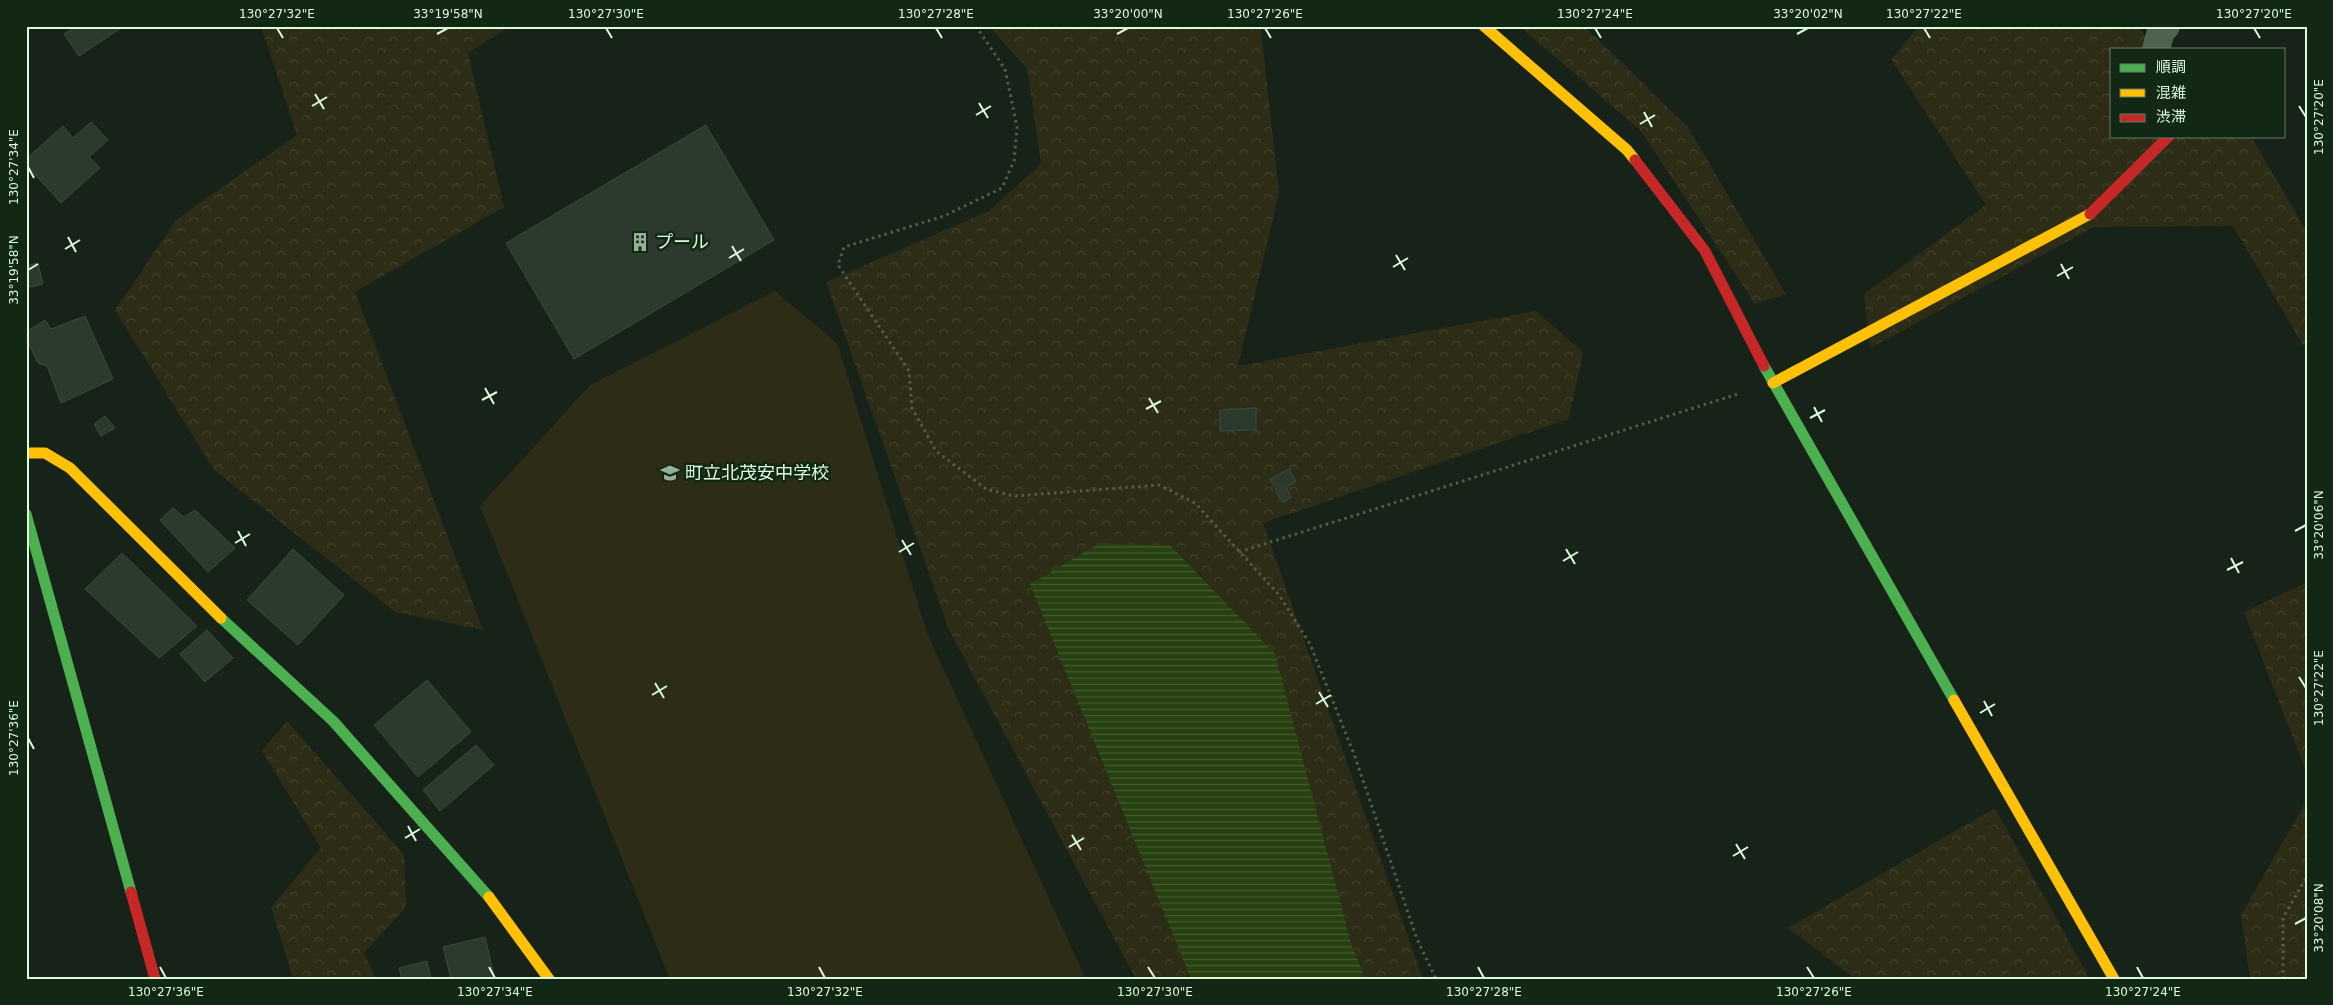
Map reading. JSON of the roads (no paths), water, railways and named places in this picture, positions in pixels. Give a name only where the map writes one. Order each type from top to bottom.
[{"type":"street","points":[[1484,26],[1627,150],[1705,251],[1773,383],[2114,979]]},
{"type":"street","points":[[2156,48],[2161,31],[2166,26]]},
{"type":"street","points":[[1773,383],[2087,217],[2167,138]]},
{"type":"street","points":[[26,453],[45,453],[70,468],[222,619],[333,720],[491,899],[549,979]]},
{"type":"street","points":[[26,514],[156,979]]},
{"type":"place","name":"プール","points":[[640,242]]},
{"type":"place","name":"町立北茂安中学校","points":[[670,473]]}]
